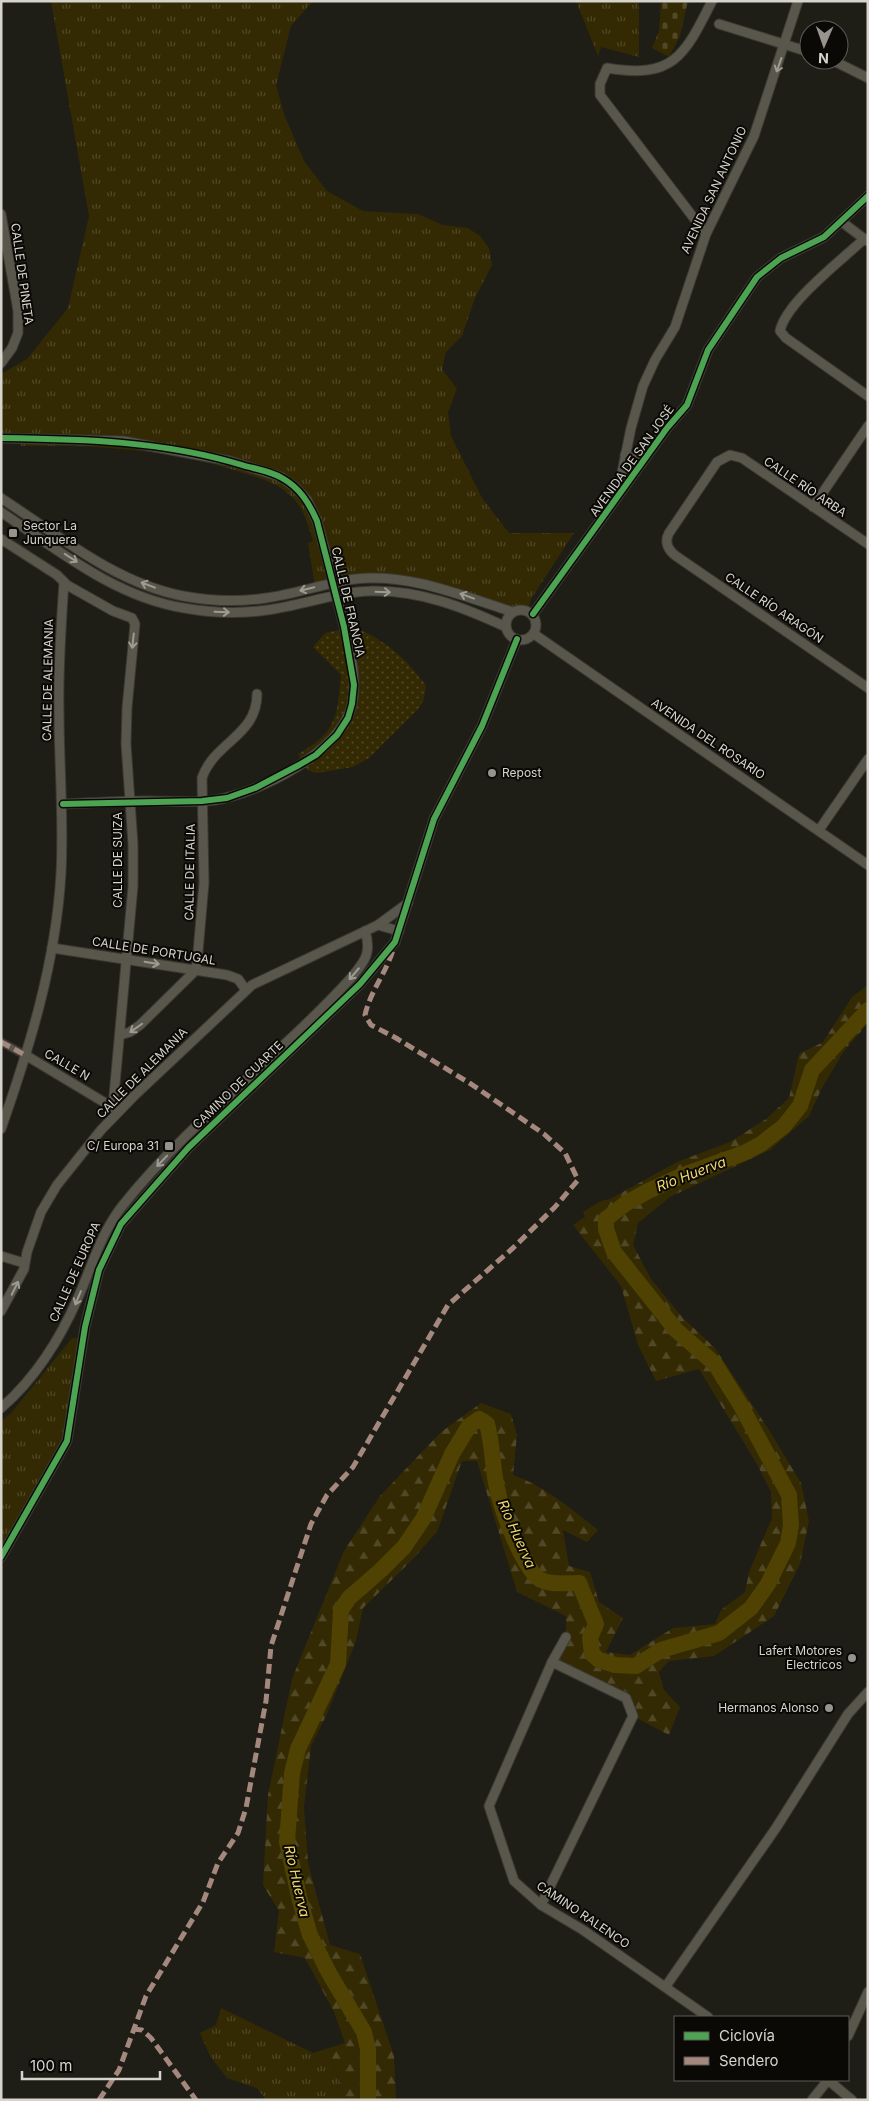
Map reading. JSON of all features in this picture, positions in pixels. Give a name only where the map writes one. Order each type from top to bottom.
[{"type":"street","points":[[706,234],[600,95],[600,84],[607,68],[629,72],[657,70],[676,60],[692,38],[712,1]]},
{"type":"street","name":"AVENIDA SAN ANTONIO","points":[[616,502],[625,455],[643,386],[655,360],[675,327],[706,234],[754,136],[786,45],[798,1]]},
{"type":"street","points":[[719,24],[799,49]]},
{"type":"street","points":[[849,68],[868,78]]},
{"type":"street","name":"AVENIDA DE SAN JOSÉ","points":[[533,614],[616,502],[642,463],[687,405],[708,350],[757,277],[781,258],[824,237],[868,196]]},
{"type":"street","name":"CALLE DE PINETA","points":[[1,214],[18,311],[18,333],[12,348],[1,363]]},
{"type":"street","points":[[842,222],[866,240],[808,290],[782,320],[780,331],[786,338],[868,396]]},
{"type":"street","points":[[813,507],[868,426]]},
{"type":"street","name":"CALLE DE FRANCIA","points":[[1,438],[123,441],[230,462],[281,477],[296,488],[307,500],[317,521],[351,661],[354,685],[352,704],[348,718],[337,735],[316,755],[255,788],[227,798],[202,801],[130,801],[63,804]]},
{"type":"street","name":"AVENIDA DE SAN JOSÉ","points":[[625,455],[642,463]]},
{"type":"street","name":"CALLE RÍO ARBA","points":[[668,547],[666,540],[669,532],[717,462],[727,456],[742,458],[868,544]]},
{"type":"street","points":[[1,498],[94,559],[148,586],[184,596],[226,600],[266,598],[356,579],[389,579],[452,591],[513,612]]},
{"type":"street","points":[[1,512],[108,581],[132,593],[184,608],[240,612],[267,610],[353,593],[392,592],[428,597],[450,603],[506,627]]},
{"type":"street","name":"CALLE DE SUIZA","points":[[1,539],[57,575],[64,582],[113,611],[132,618],[135,624],[126,726],[133,886],[120,1035],[116,1109]]},
{"type":"street","name":"CALLE RÍO ARAGÓN","points":[[668,547],[676,556],[868,688]]},
{"type":"street","name":"CALLE DE ALEMANIA","points":[[1,1129],[27,1056],[40,1010],[52,948],[61,873],[63,804],[59,668],[64,582]]},
{"type":"street","points":[[523,609],[533,614],[537,626],[534,634],[526,639],[517,640],[510,635],[506,627],[507,618],[513,612],[523,609]]},
{"type":"street","name":"AVENIDA DEL ROSARIO","points":[[534,634],[868,865]]},
{"type":"street","name":"CAMINO DE CUARTE","points":[[1,1557],[67,1442],[87,1318],[99,1270],[121,1224],[188,1148],[360,984],[395,942],[403,922],[434,819],[482,726],[517,640]]},
{"type":"street","name":"CALLE DE ITALIA","points":[[196,970],[202,924],[204,883],[201,785],[205,770],[216,756],[250,723],[256,710],[257,694]]},
{"type":"street","points":[[819,830],[868,759]]},
{"type":"street","name":"CALLE DE ALEMANIA","points":[[1,1311],[24,1269],[24,1263],[41,1212],[57,1185],[116,1109],[246,990],[256,983],[378,925],[408,903]]},
{"type":"street","points":[[388,918],[403,922]]},
{"type":"street","points":[[378,925],[399,931]]},
{"type":"street","name":"CALLE DE EUROPA","points":[[1,1408],[42,1361],[63,1328],[78,1299],[102,1237],[122,1206],[158,1164],[216,1106],[351,978],[368,953],[369,947],[366,931]]},
{"type":"street","name":"CALLE DE PORTUGAL","points":[[52,948],[233,976],[246,990]]},
{"type":"street","points":[[120,1035],[130,1032],[140,1025],[196,970]]},
{"type":"street","name":"CALLE N","points":[[1,1042],[116,1109]]},
{"type":"street","points":[[1,1256],[24,1263]]},
{"type":"street","name":"CAMINO RALENCO","points":[[566,1636],[552,1662],[489,1806],[514,1881],[541,1905],[666,1986],[707,2016]]},
{"type":"street","points":[[541,1905],[633,1716],[626,1698],[552,1662]]},
{"type":"street","points":[[666,1986],[776,1828],[848,1714],[868,1692]]},
{"type":"street","points":[[849,2034],[868,1992]]},
{"type":"street","points":[[812,2100],[827,2081]]},
{"type":"street","points":[[829,2081],[852,2100]]},
{"type":"green space","points":[[51,1],[313,1],[291,26],[276,85],[284,114],[304,161],[327,191],[363,211],[418,214],[443,225],[468,228],[480,236],[489,248],[492,265],[475,298],[462,336],[446,352],[442,369],[457,389],[448,412],[451,436],[482,498],[509,533],[574,533],[531,599],[528,611],[518,609],[513,612],[389,579],[315,587],[308,543],[313,541],[305,517],[292,497],[280,487],[252,475],[157,453],[76,446],[21,446],[20,438],[1,438],[1,374],[27,359],[68,308],[89,216]]},
{"type":"green space","points":[[576,1],[639,1],[639,57],[601,47],[598,56]]},
{"type":"green space","points":[[661,1],[688,1],[680,36],[669,57],[652,48],[659,31]]},
{"type":"green space","points":[[352,627],[384,643],[410,666],[426,685],[424,699],[419,708],[369,758],[353,767],[317,773],[307,770],[298,754],[321,738],[333,722],[338,702],[341,675],[313,647],[325,633]]},
{"type":"green space","points":[[868,985],[868,1023],[844,1051],[822,1088],[809,1116],[770,1150],[670,1197],[638,1223],[633,1245],[651,1279],[683,1318],[715,1348],[801,1483],[809,1521],[800,1564],[774,1616],[714,1656],[669,1661],[659,1672],[664,1690],[680,1707],[669,1735],[633,1716],[626,1698],[552,1662],[566,1637],[566,1616],[517,1592],[477,1461],[462,1461],[437,1532],[412,1560],[363,1608],[356,1641],[327,1714],[311,1746],[304,1807],[308,1863],[330,1945],[360,1954],[394,2056],[396,2100],[344,2100],[329,2048],[345,2043],[334,2012],[305,1958],[274,1952],[279,1911],[263,1885],[268,1795],[292,1679],[344,1551],[380,1496],[441,1432],[481,1403],[511,1414],[517,1435],[513,1475],[547,1492],[598,1530],[587,1542],[563,1530],[569,1566],[590,1572],[599,1602],[623,1618],[606,1652],[630,1655],[673,1628],[715,1624],[721,1610],[745,1592],[749,1572],[772,1518],[771,1492],[757,1464],[699,1369],[656,1381],[638,1345],[621,1286],[573,1225],[585,1217],[583,1212],[601,1201],[610,1199],[677,1162],[730,1142],[766,1119],[789,1098],[799,1054],[823,1042],[852,997]]},
{"type":"green space","points":[[72,1338],[84,1338],[67,1441],[1,1557],[1,1421],[12,1412]]},
{"type":"green space","points":[[221,2008],[313,2053],[329,2048],[344,2100],[266,2100],[257,2088],[227,2078],[210,2056],[200,2033],[216,2025]]},
{"type":"waterway","name":"Río Huerva","points":[[368,2100],[368,2049],[364,2032],[329,1973],[310,1935],[300,1901],[287,1842],[292,1773],[298,1749],[338,1664],[341,1610],[349,1598],[404,1547],[423,1519],[452,1454],[469,1426],[479,1419],[487,1424],[499,1497],[520,1552],[534,1574],[541,1580],[555,1583],[579,1583],[596,1624],[590,1638],[592,1654],[599,1660],[615,1665],[636,1666],[661,1650],[719,1633],[751,1608],[768,1584],[788,1543],[791,1525],[789,1495],[740,1404],[715,1364],[676,1330],[614,1252],[606,1229],[606,1219],[625,1204],[648,1191],[683,1175],[744,1153],[761,1144],[784,1126],[800,1106],[812,1070],[868,1010]]},
{"type":"marked path","points":[[99,2100],[119,2070],[146,1996],[203,1902],[218,1863],[238,1833],[246,1808],[266,1701],[271,1646],[311,1524],[327,1495],[353,1467],[448,1305],[513,1248],[555,1207],[578,1180],[565,1153],[544,1134],[471,1084],[396,1038],[371,1025],[365,1015],[367,1007],[393,950]]},
{"type":"marked path","points":[[1,1042],[27,1056]]},
{"type":"marked path","points":[[133,2029],[142,2030],[151,2038],[196,2100]]},
{"type":"cycle path","points":[[533,614],[667,428],[687,405],[708,350],[757,277],[781,258],[824,237],[868,196]]},
{"type":"cycle path","points":[[1,438],[62,439],[153,446],[212,457],[267,472],[294,486],[311,508],[317,521],[344,627],[354,685],[348,718],[337,735],[316,755],[255,788],[227,798],[202,801],[63,804]]},
{"type":"cycle path","points":[[1,1557],[67,1441],[85,1327],[99,1270],[121,1224],[188,1148],[360,984],[395,942],[434,819],[482,726],[517,639]]},
{"type":"place","name":"Sector La Junquera","points":[[13,533]]},
{"type":"place","name":"Repost","points":[[492,773]]},
{"type":"place","name":"C/ Europa 31","points":[[169,1146]]},
{"type":"place","name":"Lafert Motores Electricos","points":[[852,1658]]},
{"type":"place","name":"Hermanos Alonso","points":[[829,1708]]}]
